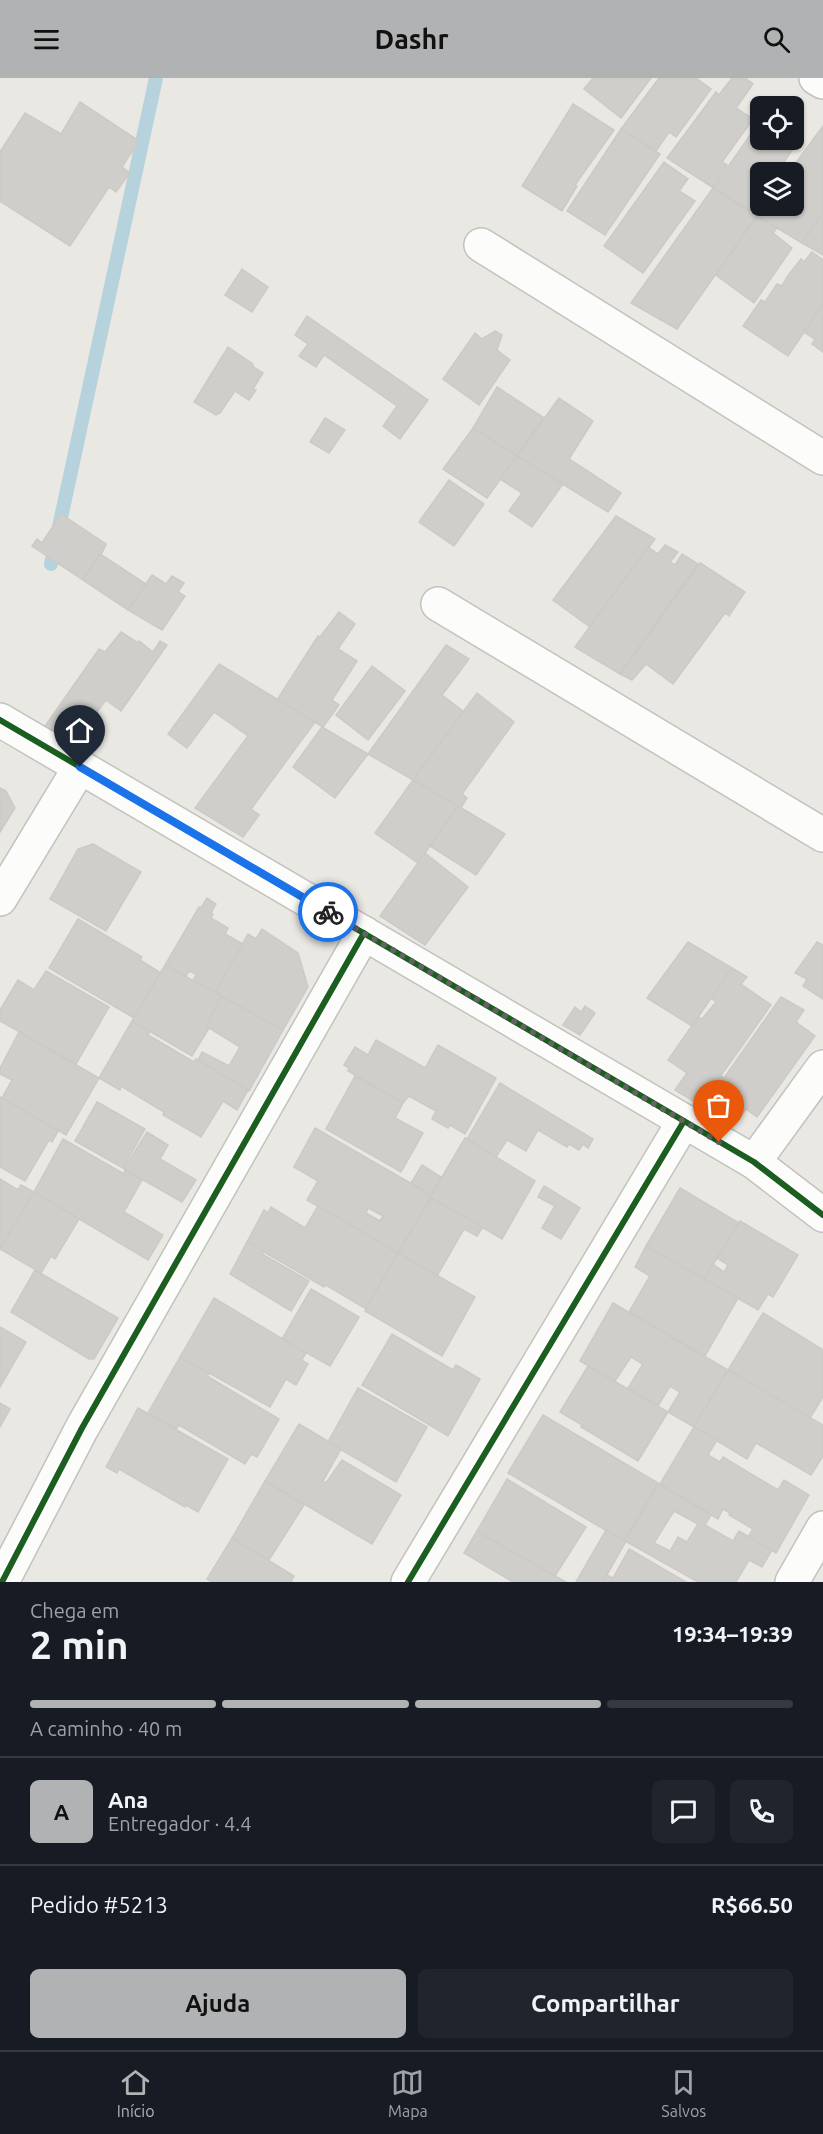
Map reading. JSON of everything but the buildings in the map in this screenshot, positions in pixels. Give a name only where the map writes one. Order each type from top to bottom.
[{"type":"street","points":[[816,78],[823,82]]},
{"type":"street","points":[[482,245],[823,458]]},
{"type":"street","points":[[438,603],[823,835]]},
{"type":"street","points":[[0,720],[754,1162],[823,1215]]},
{"type":"street","points":[[0,899],[80,767]]},
{"type":"street","points":[[2,1582],[82,1428],[364,933]]},
{"type":"street","points":[[754,1162],[823,1067]]},
{"type":"street","points":[[408,1582],[684,1121]]},
{"type":"street","points":[[792,1582],[823,1528]]},
{"type":"waterway","points":[[51,564],[156,78]]},
{"type":"cycle path","points":[[0,720],[754,1162],[823,1215]]},
{"type":"cycle path","points":[[2,1582],[82,1428],[364,933]]},
{"type":"cycle path","points":[[408,1582],[684,1121]]},
{"type":"way so far","points":[[328,912],[719,1142]]},
{"type":"route","points":[[80,767],[328,912]]}]
